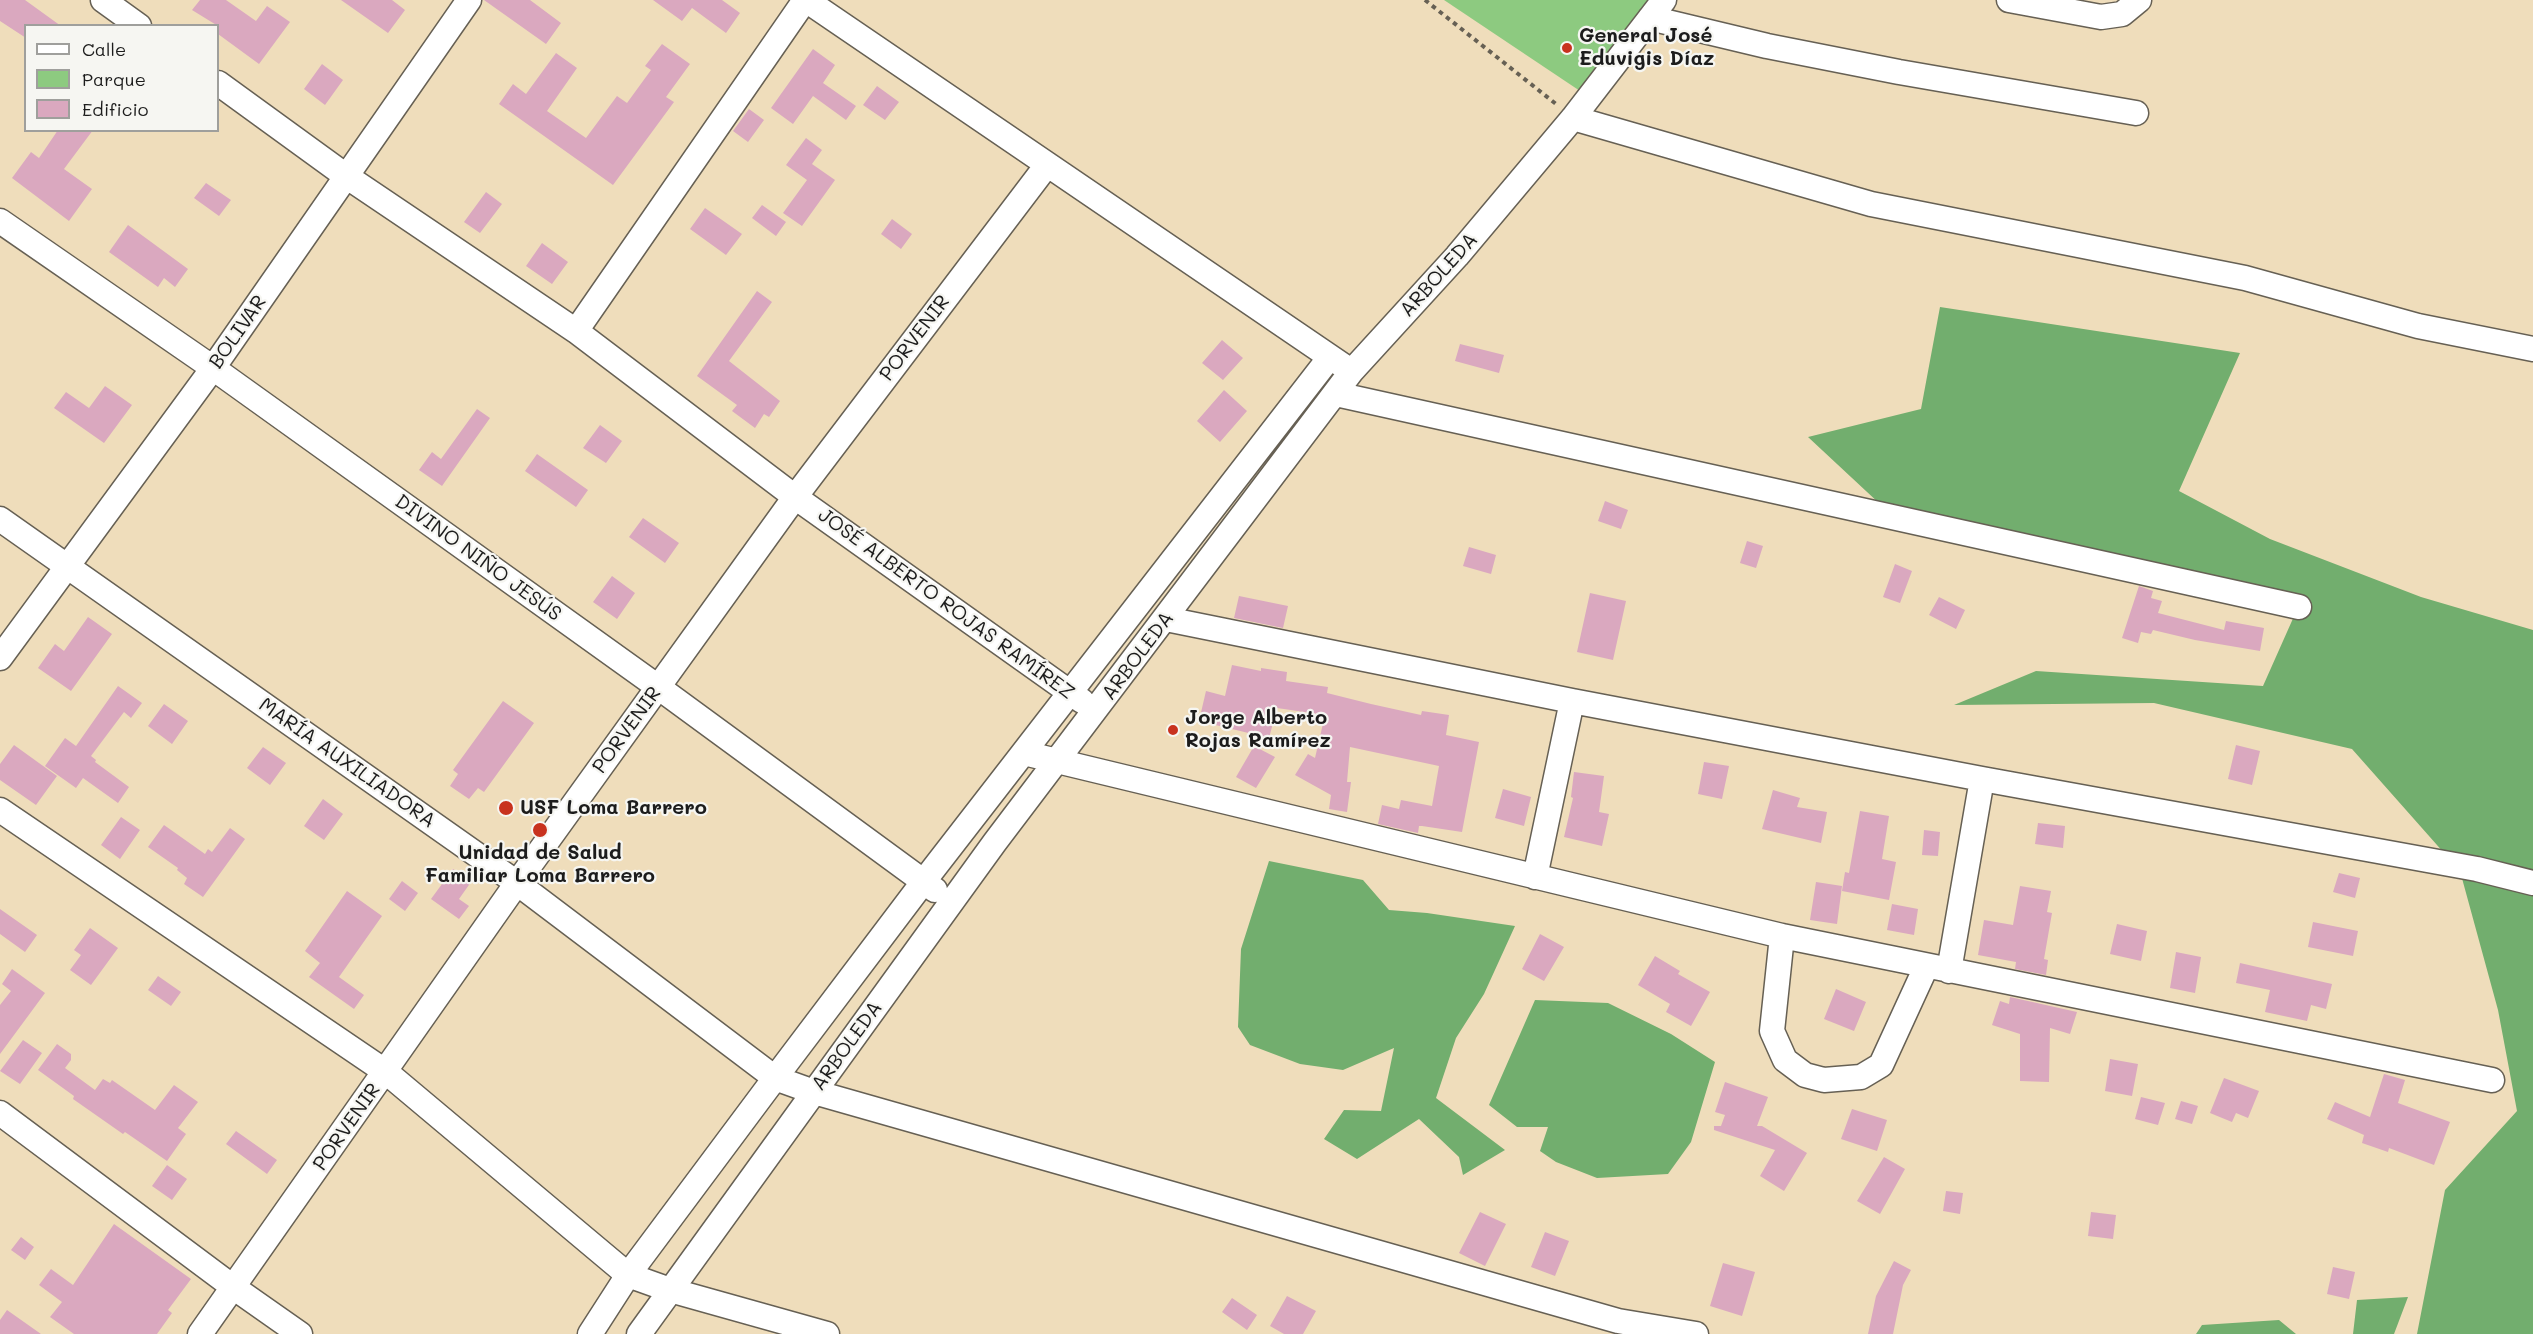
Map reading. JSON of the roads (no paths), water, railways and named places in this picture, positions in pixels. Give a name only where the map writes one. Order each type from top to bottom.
[{"type":"street","points":[[104,0],[136,24]]},
{"type":"street","points":[[576,330],[806,0],[1351,372]]},
{"type":"street","points":[[2009,0],[2101,17],[2122,14],[2139,0]]},
{"type":"street","name":"BOLIVAR","points":[[0,658],[213,368],[464,2]]},
{"type":"street","points":[[1657,9],[1767,46],[1888,70],[2136,113]]},
{"type":"street","name":"ARBOLEDA","points":[[639,1334],[951,902],[1351,372],[1457,256],[1573,118],[1657,9]]},
{"type":"street","name":"JOSÉ ALBERTO ROJAS RAMÍREZ","points":[[219,84],[346,176],[576,330],[795,496],[1096,712]]},
{"type":"street","points":[[1573,118],[1871,204],[2246,278],[2418,326],[2533,349]]},
{"type":"street","name":"PORVENIR","points":[[200,1334],[517,883],[795,496],[1047,165]]},
{"type":"street","name":"DIVINO NIÑO JESÚS","points":[[0,221],[213,368],[658,687],[951,902]]},
{"type":"street","name":"ARBOLEDA","points":[[590,1334],[628,1275],[775,1078],[1330,357]]},
{"type":"street","points":[[1336,394],[2299,607]]},
{"type":"street","name":"MARÍA AUXILIADORA","points":[[0,519],[517,883],[775,1078],[814,1092],[1618,1321],[1696,1334]]},
{"type":"street","points":[[1166,619],[1572,701],[1982,779],[2477,869],[2533,883]]},
{"type":"street","points":[[1534,877],[1572,701]]},
{"type":"street","points":[[1024,753],[1782,936],[2492,1080]]},
{"type":"street","points":[[1782,936],[1772,1031],[1785,1060],[1804,1075],[1824,1080],[1861,1077],[1881,1065],[1937,969],[1982,779]]},
{"type":"street","points":[[0,810],[386,1072],[628,1275],[670,1290],[827,1334]]},
{"type":"street","points":[[0,1113],[233,1287],[300,1334]]},
{"type":"place","name":"General José Eduvigis Díaz","points":[[1567,48]]},
{"type":"place","name":"Jorge Alberto Rojas Ramírez","points":[[1173,730]]},
{"type":"place","name":"USF Loma Barrero","points":[[506,808]]},
{"type":"place","name":"Unidad de Salud Familiar Loma Barrero","points":[[540,830]]}]
